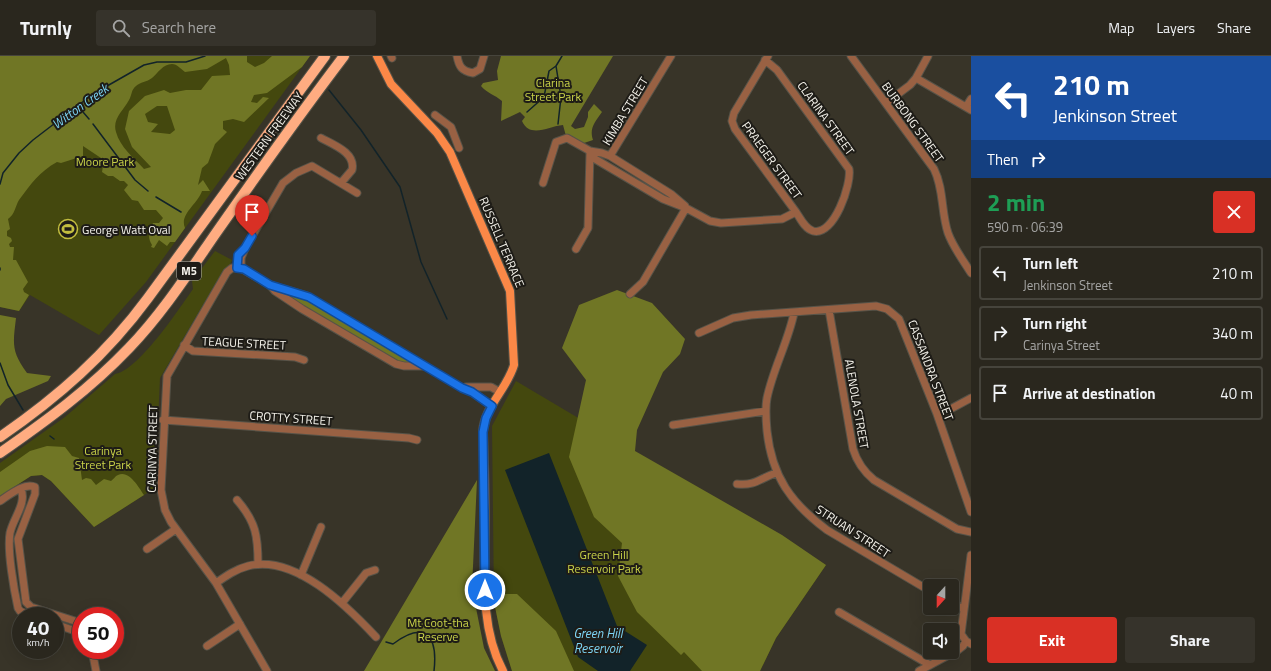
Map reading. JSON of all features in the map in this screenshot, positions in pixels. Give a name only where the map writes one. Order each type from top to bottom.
[{"type":"highway","name":"WESTERN FREEWAY","points":[[0,437],[51,400],[117,337],[148,298],[325,56]]},
{"type":"highway","name":"WESTERN FREEWAY","points":[[0,453],[45,422],[93,384],[144,331],[182,281],[282,140],[344,56]]},
{"type":"main road","name":"RUSSELL TERRACE","points":[[377,56],[391,84],[437,133],[446,145],[459,171],[510,291],[514,365],[486,418],[483,432],[485,590],[490,634],[493,647],[503,671]]},
{"type":"street","points":[[457,56],[459,66],[464,71],[473,73],[480,69],[484,56]]},
{"type":"street","name":"KIMBA STREET","points":[[610,156],[671,56]]},
{"type":"street","points":[[886,103],[910,86],[928,56]]},
{"type":"street","name":"BURBONG STREET","points":[[854,57],[939,178],[947,231],[971,273]]},
{"type":"street","name":"CLARINA STREET","points":[[766,58],[777,70],[849,171],[849,176],[836,216],[828,227],[819,231],[811,230],[796,212]]},
{"type":"street","name":"PRAEGER STREET","points":[[766,58],[734,113],[732,123],[796,212]]},
{"type":"street","points":[[916,78],[969,109],[971,99]]},
{"type":"street","points":[[435,115],[448,124],[454,131],[459,148]]},
{"type":"street","points":[[437,133],[448,124]]},
{"type":"street","points":[[321,138],[346,153],[351,158],[352,170],[341,183]]},
{"type":"street","points":[[543,183],[556,143],[560,139],[571,140],[590,154],[663,199],[686,208],[710,221],[721,224],[782,219],[796,212]]},
{"type":"street","points":[[590,154],[601,152],[610,156],[671,194],[686,208]]},
{"type":"street","points":[[576,249],[588,228],[590,154]]},
{"type":"street","points":[[357,194],[312,166],[291,176],[283,183],[245,248],[237,256],[239,268],[270,285],[309,297],[428,368],[472,392],[492,406]]},
{"type":"street","points":[[630,294],[643,282],[686,208]]},
{"type":"street","name":"CARINYA STREET","points":[[239,268],[231,269],[226,273],[167,376],[163,420],[161,490],[165,510],[176,529],[216,583],[267,671]]},
{"type":"street","points":[[270,285],[275,291],[302,308],[396,364],[428,368]]},
{"type":"street","name":"CASSANDRA STREET","points":[[699,333],[733,318],[751,315],[876,306],[887,309],[899,319],[936,414],[971,512]]},
{"type":"street","name":"ALENOLA STREET","points":[[829,310],[853,449],[860,466],[874,480],[957,529],[971,532]]},
{"type":"street","name":"STRUAN STREET","points":[[794,313],[767,399],[766,411],[769,446],[776,473],[792,499],[814,520],[827,530],[923,587]]},
{"type":"street","name":"TEAGUE STREET","points":[[184,345],[193,351],[295,357],[304,360]]},
{"type":"street","points":[[454,383],[472,388],[491,387],[500,392]]},
{"type":"street","points":[[936,414],[945,412],[971,398]]},
{"type":"street","points":[[673,425],[766,411]]},
{"type":"street","name":"CROTTY STREET","points":[[163,420],[409,438],[417,440]]},
{"type":"street","points":[[737,484],[756,484],[776,473]]},
{"type":"street","points":[[0,501],[20,489],[31,486],[36,488],[18,539],[26,602],[33,608],[72,620]]},
{"type":"street","points":[[18,607],[10,544],[11,531],[23,500],[20,489]]},
{"type":"street","points":[[237,500],[248,513],[254,524],[257,538],[258,564]]},
{"type":"street","points":[[301,575],[321,527]]},
{"type":"street","points":[[147,549],[176,529]]},
{"type":"street","points":[[918,671],[958,650],[968,642],[961,634],[971,555]]},
{"type":"street","points":[[216,583],[242,568],[258,564],[280,566],[301,575],[342,604],[376,637]]},
{"type":"street","points":[[342,604],[366,573],[375,570]]},
{"type":"street","points":[[959,607],[964,609]]},
{"type":"street","points":[[839,612],[930,665]]},
{"type":"street","points":[[207,646],[240,624]]},
{"type":"street","points":[[94,659],[96,671]]},
{"type":"green space","name":"Moore Park","points":[[0,56],[310,56],[146,282],[99,335],[30,295],[19,311],[0,307]]},
{"type":"green space","points":[[0,56],[247,56],[247,62],[255,67],[264,63],[272,56],[310,56],[302,67],[267,93],[254,95],[251,102],[257,103],[263,97],[269,98],[244,122],[233,119],[223,121],[223,129],[227,132],[215,144],[208,163],[202,168],[198,185],[203,180],[210,191],[202,191],[185,218],[185,228],[175,242],[170,242],[167,246],[159,240],[154,248],[151,247],[152,245],[149,237],[153,223],[159,223],[163,218],[156,210],[144,210],[138,201],[132,200],[124,190],[128,185],[124,181],[120,181],[113,176],[108,176],[102,172],[104,160],[83,146],[83,156],[61,163],[57,162],[45,170],[27,189],[19,200],[12,215],[8,219],[10,229],[7,231],[7,236],[11,238],[12,241],[9,244],[10,247],[14,247],[13,260],[16,260],[28,282],[23,289],[24,292],[29,295],[19,311],[0,307]],"holes":[[[226,58],[229,65],[230,75],[212,76],[201,90],[186,90],[170,93],[164,90],[145,96],[129,111],[125,129],[132,147],[151,167],[144,169],[121,143],[115,127],[117,119],[129,100],[134,88],[150,79],[163,67],[169,64],[176,65],[185,72],[207,69]],[[157,106],[167,106],[175,130],[170,134],[151,132],[158,124],[148,122],[145,114]]]},
{"type":"green space","name":"Clarina Street Park","points":[[501,56],[613,56],[571,126],[575,129],[584,127],[588,117],[588,112],[594,104],[602,112],[592,129],[593,140],[584,143],[566,136],[563,125],[540,130],[530,129],[525,126],[522,121],[525,117],[520,112],[501,121],[502,101],[481,86],[483,83],[498,80],[497,71]]},
{"type":"green space","name":"Carinya Street Park","points":[[215,251],[232,260],[230,265],[224,269],[160,378],[155,488],[94,527],[51,481],[42,475],[31,476],[0,496],[0,463],[65,417],[115,374],[124,370],[135,362],[157,338],[178,310],[193,289],[192,281]]},
{"type":"green space","points":[[617,290],[652,303],[685,339],[680,354],[663,372],[637,430],[635,451],[782,535],[826,565],[776,638],[760,671],[702,671],[684,652],[681,655],[637,612],[618,576],[622,543],[594,517],[569,457],[586,380],[562,348],[579,305]]},
{"type":"green space","points":[[286,293],[305,299],[413,362],[400,363],[299,303]]},
{"type":"green space","points":[[0,315],[16,318],[14,347],[18,359],[27,373],[51,376],[48,381],[6,399],[0,406]]},
{"type":"green space","name":"Green Hill Reservoir Park","points":[[516,381],[826,565],[776,638],[760,671],[512,671],[501,636],[494,602],[492,426]]},
{"type":"green space","points":[[47,446],[65,447],[72,456],[79,458],[82,480],[86,478],[91,479],[96,485],[104,479],[111,481],[116,476],[122,474],[134,480],[144,495],[94,527],[51,481],[42,475],[31,476],[0,496],[0,472],[30,451]]},
{"type":"green space","name":"Mt Coot-tha Reserve","points":[[477,480],[472,588],[484,648],[495,671],[364,671]]},
{"type":"green space","points":[[504,594],[517,594],[556,631],[574,671],[512,671],[501,636],[494,602]]},
{"type":"water","name":"Green Hill Reservoir","points":[[549,453],[617,626],[647,645],[630,671],[598,671],[578,657],[505,470]]},
{"type":"waterway","name":"Witton Creek","points":[[0,184],[3,173],[19,153],[33,140],[93,94],[144,65],[157,62],[186,62],[205,56]]},
{"type":"waterway","points":[[558,124],[561,97],[556,66],[562,56]]},
{"type":"waterway","points":[[527,112],[544,97],[549,71],[556,66]]},
{"type":"waterway","points":[[329,90],[361,130],[400,187],[421,262],[447,319]]},
{"type":"waterway","points":[[77,105],[89,119]]},
{"type":"waterway","points":[[93,124],[135,180],[148,191]]},
{"type":"waterway","points":[[156,197],[181,212]]},
{"type":"waterway","name":"Witton Creek","points":[[0,363],[8,385],[23,410]]},
{"type":"waterway","name":"Witton Creek","points":[[50,436],[54,439]]},
{"type":"waterway","name":"Witton Creek","points":[[386,642],[393,644],[413,633],[427,635],[434,648],[434,671]]},
{"type":"place","name":"George Watt Oval","points":[[68,229]]},
{"type":"route","points":[[252,236],[245,248],[238,255],[236,261],[237,268],[244,269],[270,285],[309,297],[462,388],[472,392],[492,406],[486,418],[483,432],[485,590]]}]
